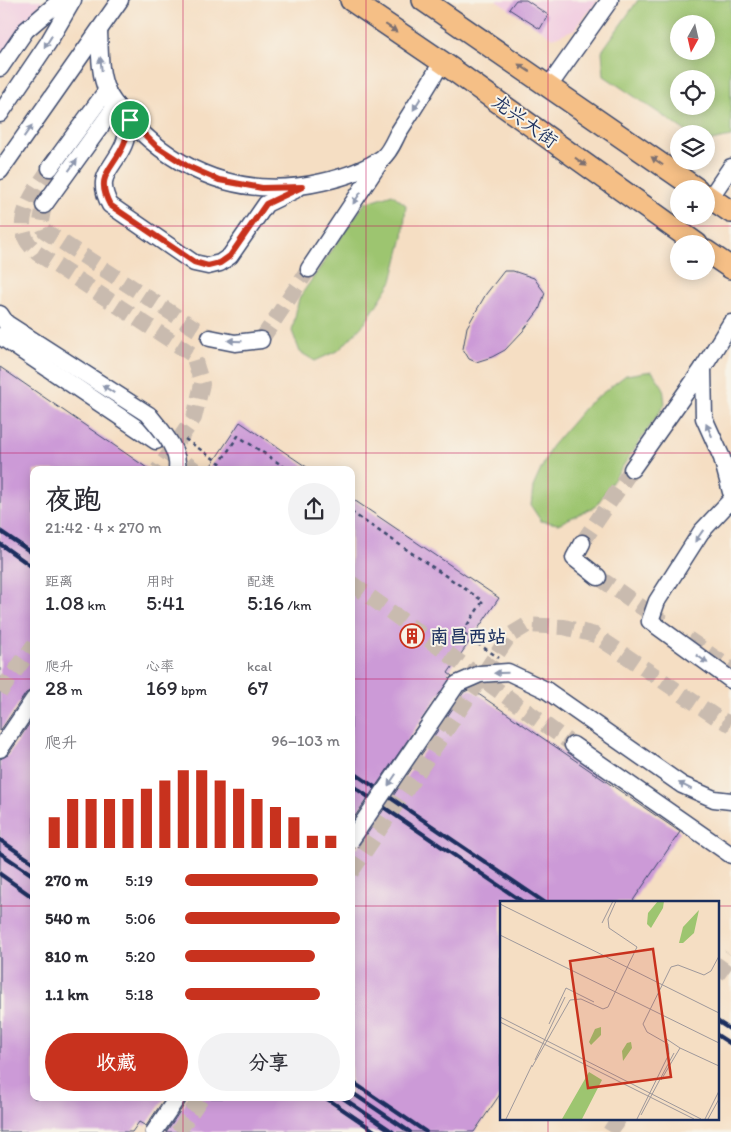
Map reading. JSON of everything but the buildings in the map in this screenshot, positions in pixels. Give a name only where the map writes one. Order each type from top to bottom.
[{"type":"main road","name":"龙兴大街","points":[[351,0],[442,62],[684,235]]},
{"type":"main road","points":[[423,0],[684,180]]},
{"type":"main road","points":[[715,201],[731,212]]},
{"type":"main road","points":[[715,257],[731,268]]},
{"type":"street","points":[[0,68],[26,30],[61,0]]},
{"type":"street","points":[[0,114],[48,43],[73,0]]},
{"type":"street","points":[[0,171],[120,0]]},
{"type":"street","points":[[549,86],[610,0]]},
{"type":"street","points":[[99,32],[101,69],[107,90],[116,105],[156,146],[187,166],[219,180],[262,188],[302,187]]},
{"type":"street","points":[[309,269],[384,157],[442,62]]},
{"type":"street","points":[[50,168],[107,90]]},
{"type":"street","points":[[44,205],[116,105]]},
{"type":"street","points":[[130,120],[124,143],[103,180],[103,192],[110,205],[194,262],[208,266],[220,263],[230,256],[266,204],[302,187],[351,175],[384,157]]},
{"type":"street","points":[[715,183],[731,167]]},
{"type":"street","points":[[0,314],[6,322],[149,415],[171,444],[178,466]]},
{"type":"street","points":[[632,469],[703,368],[731,323]]},
{"type":"street","points":[[0,336],[156,441]]},
{"type":"street","points":[[210,338],[235,343],[261,340]]},
{"type":"street","points":[[703,368],[704,418],[722,458],[731,492]]},
{"type":"street","points":[[731,500],[701,532],[657,601],[650,622],[731,680]]},
{"type":"street","points":[[582,543],[574,558],[598,577]]},
{"type":"street","points":[[355,834],[457,684],[480,674],[508,672],[546,690],[682,785],[714,799],[731,801]]},
{"type":"street","points":[[0,749],[30,705]]},
{"type":"street","points":[[573,745],[731,856]]},
{"type":"street","points":[[154,1132],[175,1101]]},
{"type":"path","points":[[180,436],[220,463],[238,436],[283,466]]},
{"type":"path","points":[[355,515],[483,602],[462,633],[500,659]]},
{"type":"shaded area","points":[[0,0],[43,0],[0,60]]},
{"type":"shaded area","points":[[496,0],[598,0],[575,29],[553,38]]},
{"type":"green space","points":[[638,0],[731,0],[731,137],[715,140],[715,125],[677,125],[604,76],[602,51]]},
{"type":"green space","points":[[392,194],[406,205],[403,237],[392,281],[365,323],[339,350],[315,361],[300,352],[292,331],[299,298],[365,203]]},
{"type":"green space","points":[[652,371],[663,387],[665,404],[596,506],[558,524],[541,521],[531,506],[533,487],[551,447],[587,405],[626,375]]},
{"type":"tunnel","points":[[50,168],[34,193],[25,212],[23,232],[29,244],[37,253],[193,355],[202,384],[194,418],[161,466]]},
{"type":"tunnel","points":[[44,205],[41,221],[45,231],[210,338]]},
{"type":"tunnel","points":[[261,340],[309,269]]},
{"type":"tunnel","points":[[167,449],[190,466]]},
{"type":"tunnel","points":[[582,543],[632,469]]},
{"type":"tunnel","points":[[598,577],[663,622]]},
{"type":"tunnel","points":[[355,586],[573,745]]},
{"type":"tunnel","points":[[355,866],[509,636],[527,625],[564,627],[595,635],[719,719],[731,724]]},
{"type":"tunnel","points":[[688,639],[731,669]]},
{"type":"tunnel","points":[[0,692],[30,651]]},
{"type":"tunnel","points":[[718,974],[731,955]]},
{"type":"tunnel","points":[[178,1132],[199,1101]]},
{"type":"tunnel","points":[[610,1132],[618,1120]]},
{"type":"railway","points":[[0,531],[30,551]]},
{"type":"railway","points":[[0,544],[30,565]]},
{"type":"railway","points":[[355,774],[543,901]]},
{"type":"railway","points":[[355,788],[522,901]]},
{"type":"railway","points":[[0,840],[30,860]]},
{"type":"railway","points":[[0,853],[30,873]]},
{"type":"railway","points":[[0,874],[30,895]]},
{"type":"railway","points":[[718,1022],[731,1030]]},
{"type":"railway","points":[[718,1036],[731,1044]]},
{"type":"railway","points":[[355,1084],[426,1132]]},
{"type":"railway","points":[[355,1095],[410,1132]]},
{"type":"railway","points":[[330,1101],[376,1132]]},
{"type":"railway","points":[[347,1101],[393,1132]]},
{"type":"place","name":"南昌西站","points":[[412,636]]},
{"type":"route","points":[[130,120],[156,146],[187,166],[219,180],[262,188],[302,187],[266,204],[230,256],[220,263],[208,266],[194,262],[110,205],[103,192],[103,180],[124,143],[130,120]]}]
